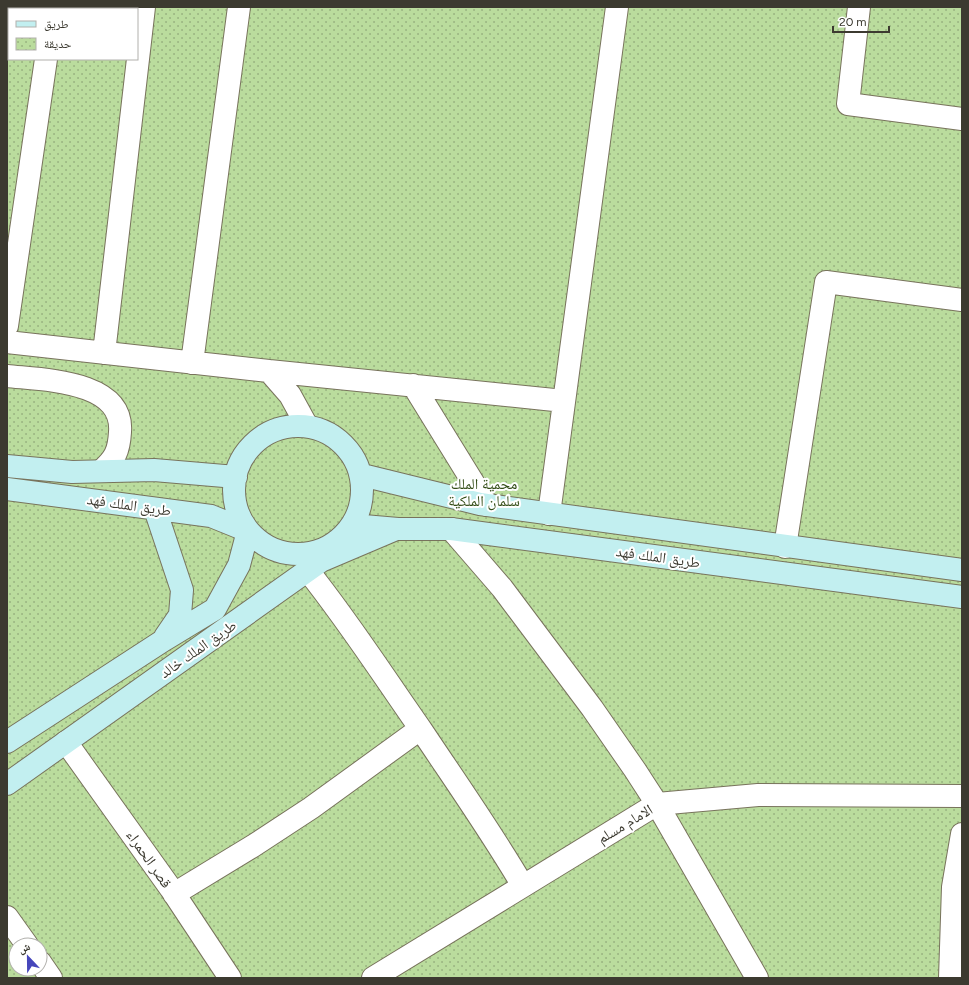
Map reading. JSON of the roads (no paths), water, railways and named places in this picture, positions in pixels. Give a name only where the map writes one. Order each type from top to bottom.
[{"type":"street","points":[[138,59],[144,7]]},
{"type":"street","points":[[192,362],[240,7]]},
{"type":"street","points":[[549,514],[618,7]]},
{"type":"street","points":[[859,7],[848,104],[962,118]]},
{"type":"street","points":[[7,326],[46,60]]},
{"type":"street","points":[[104,353],[138,60]]},
{"type":"street","points":[[785,547],[826,282],[962,300]]},
{"type":"street","points":[[7,342],[269,371],[564,400]]},
{"type":"street","points":[[269,371],[290,395],[307,426]]},
{"type":"street","points":[[7,376],[80,385],[101,395],[117,411],[121,422],[119,449],[108,465],[101,471]]},
{"type":"street","points":[[413,385],[487,505]]},
{"type":"street","points":[[351,528],[335,543],[318,552],[299,554],[279,552],[248,531],[237,514],[233,496],[236,477],[242,459],[254,443],[269,432],[288,426],[307,426],[326,431],[342,443],[354,457],[362,475],[362,493],[359,513],[351,528],[314,566],[337,607],[484,824],[523,886]]},
{"type":"street","name":"طريق الملك فهد","points":[[7,466],[72,472],[154,470],[236,477]]},
{"type":"street","name":"طريق الملك فهد","points":[[362,475],[487,505],[785,547],[962,570]]},
{"type":"street","name":"طريق الملك فهد","points":[[7,489],[155,510],[211,516],[248,531]]},
{"type":"street","points":[[155,510],[182,590],[180,615],[164,640]]},
{"type":"street","name":"طريق الملك فهد","points":[[351,528],[451,529],[962,597]]},
{"type":"street","name":"طريق الملك خالد","points":[[7,784],[314,566],[398,529]]},
{"type":"street","points":[[451,529],[502,588],[592,708],[657,804],[757,978]]},
{"type":"street","name":"طريق الملك خالد","points":[[7,742],[164,640],[215,609],[239,565],[248,531]]},
{"type":"street","points":[[174,894],[253,846],[311,808],[420,729]]},
{"type":"street","name":"قصر الحمراء","points":[[66,742],[174,894],[230,978]]},
{"type":"street","name":"الامام مسلم","points":[[373,978],[657,804],[758,794],[962,796]]},
{"type":"street","points":[[950,978],[953,887],[962,834]]},
{"type":"street","points":[[7,917],[21,937]]},
{"type":"park label","name":"محمية الملك سلمان الملكية","points":[[484,492]]}]
